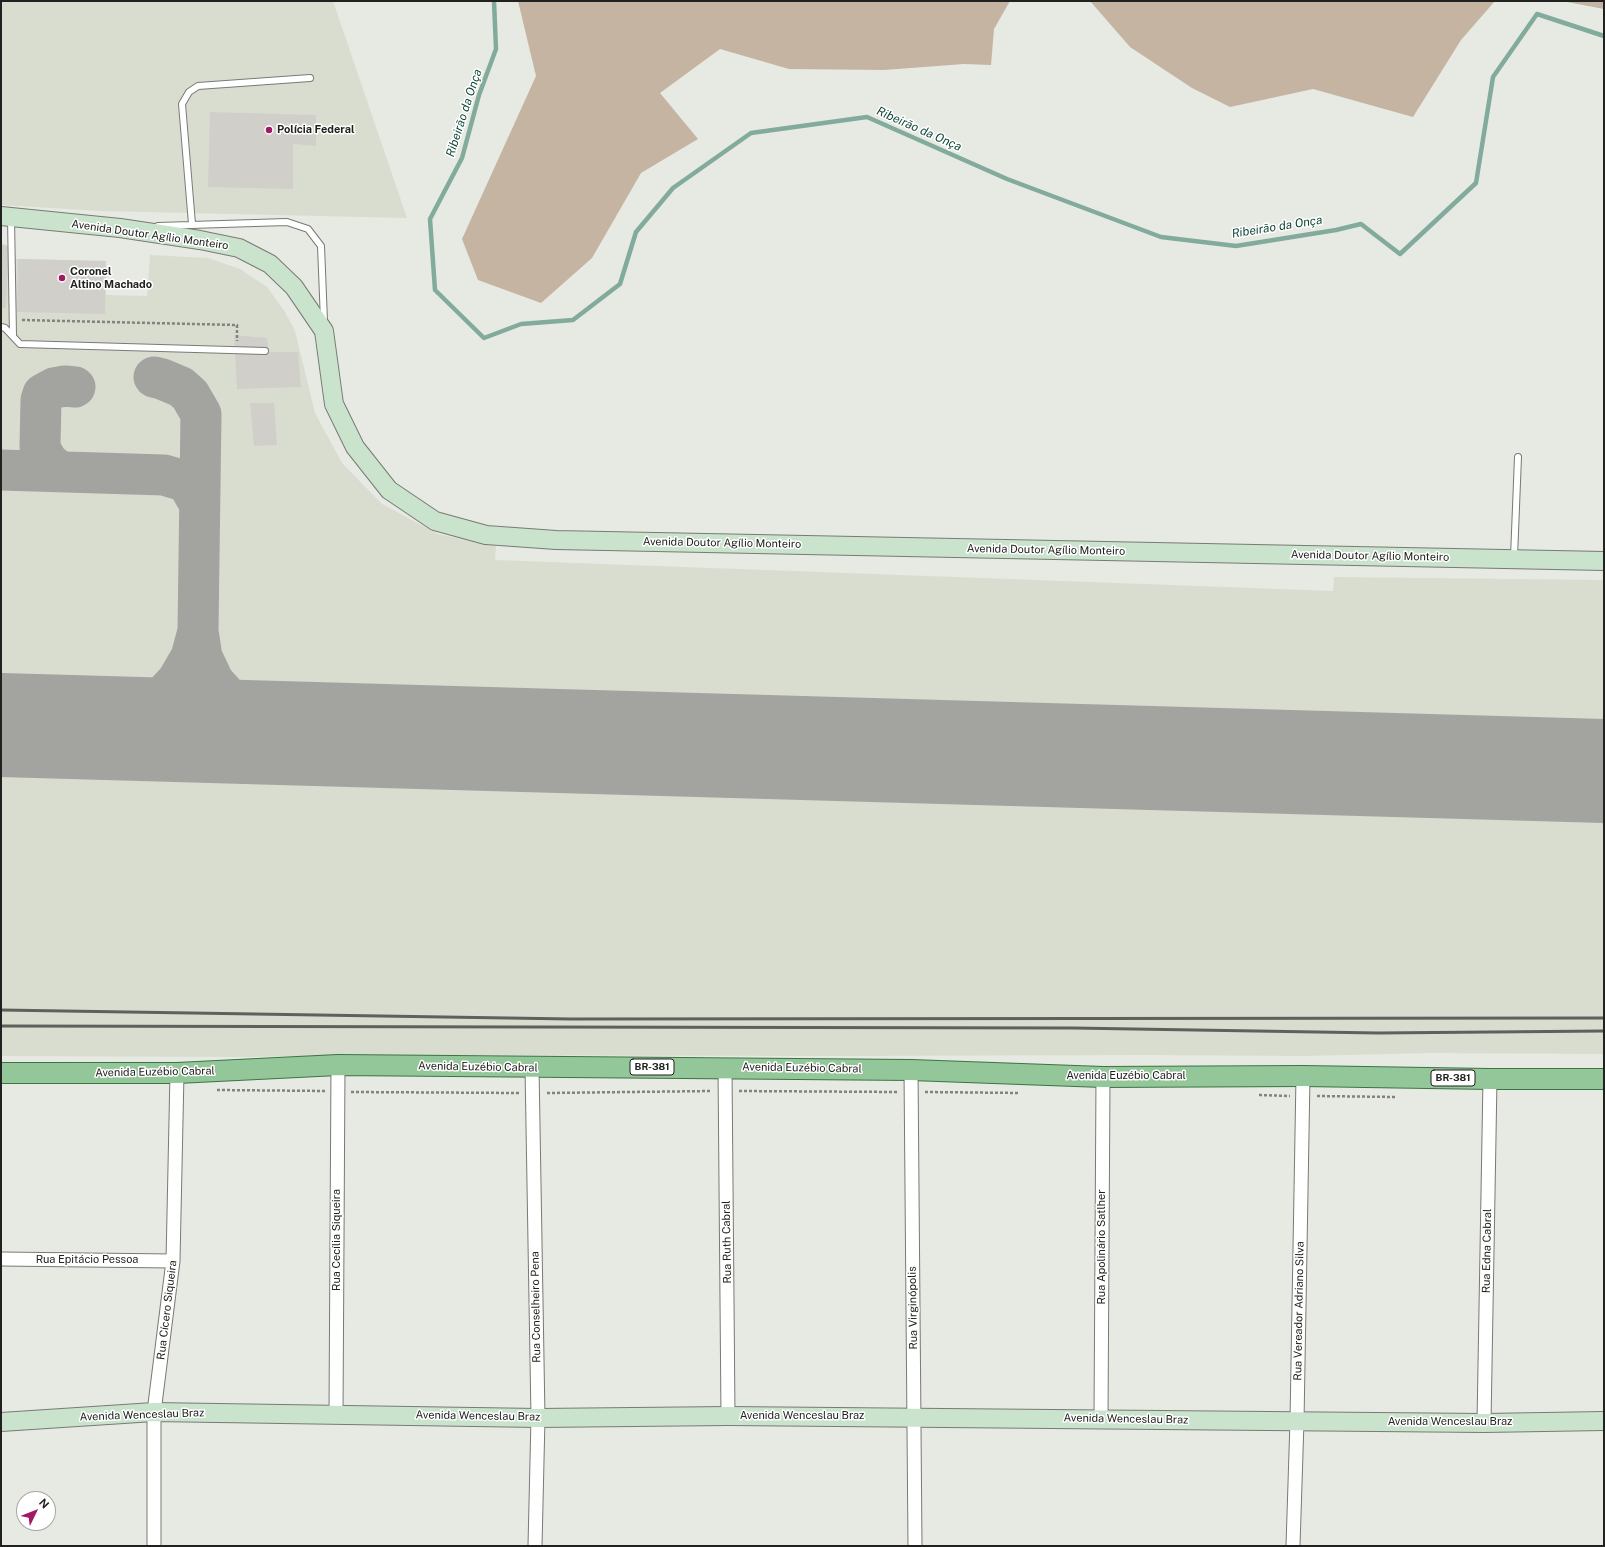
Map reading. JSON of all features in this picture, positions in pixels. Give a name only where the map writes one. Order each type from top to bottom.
[{"type":"main road","name":"Avenida Euzébio Cabral","points":[[1,1073],[177,1073],[338,1065],[911,1070],[1103,1077],[1302,1076],[1604,1079]]},
{"type":"street","name":"Avenida Doutor Agílio Monteiro","points":[[6,216],[120,228],[200,240],[239,248],[270,264],[294,287],[324,330],[334,404],[355,447],[389,490],[435,521],[486,535],[564,540],[1604,561]]},
{"type":"street","name":"Rua Cecília Siqueira","points":[[336,1414],[338,1065]]},
{"type":"street","name":"Rua Conselheiro Pena","points":[[532,1067],[538,1418],[535,1546]]},
{"type":"street","name":"Rua Ruth Cabral","points":[[725,1068],[728,1416]]},
{"type":"street","name":"Rua Virginópolis","points":[[911,1070],[915,1546]]},
{"type":"street","name":"Rua Cícero Siqueira","points":[[154,1546],[154,1412],[173,1261],[177,1073]]},
{"type":"street","name":"Rua Vereador Adriano Silva","points":[[1293,1546],[1297,1421],[1302,1076]]},
{"type":"street","name":"Rua Apolinário Satlher","points":[[1101,1418],[1103,1077]]},
{"type":"street","name":"Rua Edna Cabral","points":[[1484,1423],[1490,1079]]},
{"type":"street","name":"Rua Epitácio Pessoa","points":[[1,1260],[173,1261]]},
{"type":"street","name":"Avenida Wenceslau Braz","points":[[1,1422],[154,1412],[538,1418],[728,1416],[1101,1418],[1484,1423],[1604,1421]]},
{"type":"lane","points":[[192,224],[182,104],[189,92],[198,86],[310,78]]},
{"type":"lane","points":[[6,216],[13,336]]},
{"type":"lane","points":[[120,228],[192,224],[287,222],[308,229],[321,246],[324,330]]},
{"type":"lane","points":[[1,328],[5,328],[20,344],[265,351]]},
{"type":"lane","points":[[1514,559],[1518,457]]},
{"type":"path","points":[[13,319],[237,325],[236,350]]},
{"type":"path","points":[[215,1090],[532,1093],[725,1091],[1023,1093]]},
{"type":"path","points":[[1256,1095],[1403,1096]]},
{"type":"shaded area","points":[[1,1],[333,1],[407,218],[101,211],[1,205]]},
{"type":"shaded area","points":[[518,1],[1010,1],[994,29],[991,65],[964,64],[884,70],[789,69],[720,49],[660,93],[698,139],[641,173],[592,258],[541,303],[478,280],[462,239],[536,76]]},
{"type":"shaded area","points":[[1090,1],[1495,1],[1461,40],[1413,117],[1313,89],[1230,107],[1192,88],[1130,47]]},
{"type":"shaded area","points":[[1562,1],[1604,1],[1604,9]]},
{"type":"shaded area","points":[[1,243],[9,246],[8,257],[18,259],[106,261],[106,295],[147,296],[150,255],[208,258],[240,269],[267,287],[285,312],[295,331],[315,413],[342,463],[382,504],[438,534],[496,546],[495,560],[1333,591],[1334,577],[1604,580],[1604,1054],[1429,1053],[1303,1056],[1,1056]]},
{"type":"building","points":[[210,112],[316,115],[316,146],[293,144],[293,189],[208,187]]},
{"type":"building","points":[[1,245],[9,246],[6,308],[1,308]]},
{"type":"building","name":"Coronel Altino Machado","points":[[18,259],[106,261],[105,314],[17,312]]},
{"type":"building","points":[[234,335],[267,338],[269,352],[298,352],[301,387],[237,389]]},
{"type":"building","points":[[250,403],[274,403],[277,445],[254,446]]},
{"type":"waterway","name":"Ribeirão da Onça","points":[[494,1],[496,49],[479,95],[462,158],[430,219],[435,290],[484,338],[521,324],[573,320],[620,284],[636,232],[673,188],[751,133],[867,117],[1007,179],[1161,237],[1236,246],[1336,230],[1361,224],[1400,254],[1476,183],[1493,77],[1537,14],[1604,36]]},
{"type":"taxiway","points":[[69,727],[123,720],[151,705],[164,695],[177,681],[191,657],[198,631],[201,414],[190,395],[181,387],[154,377]]},
{"type":"taxiway","points":[[65,472],[57,470],[47,461],[42,452],[40,446],[41,400],[43,394],[54,388],[65,386],[75,387]]},
{"type":"taxiway","points":[[1,470],[164,475],[181,480],[188,484],[199,503]]},
{"type":"taxiway","points":[[198,631],[202,657],[214,682],[240,711],[257,722],[275,728],[303,734]]},
{"type":"runway","points":[[1,725],[1604,771]]},
{"type":"railway","points":[[1,1010],[571,1019],[1604,1018]]},
{"type":"railway","points":[[1,1026],[1073,1028],[1378,1033],[1604,1031]]},
{"type":"place","name":"Polícia Federal","points":[[269,130]]},
{"type":"place","name":"Coronel Altino Machado","points":[[62,278]]}]
